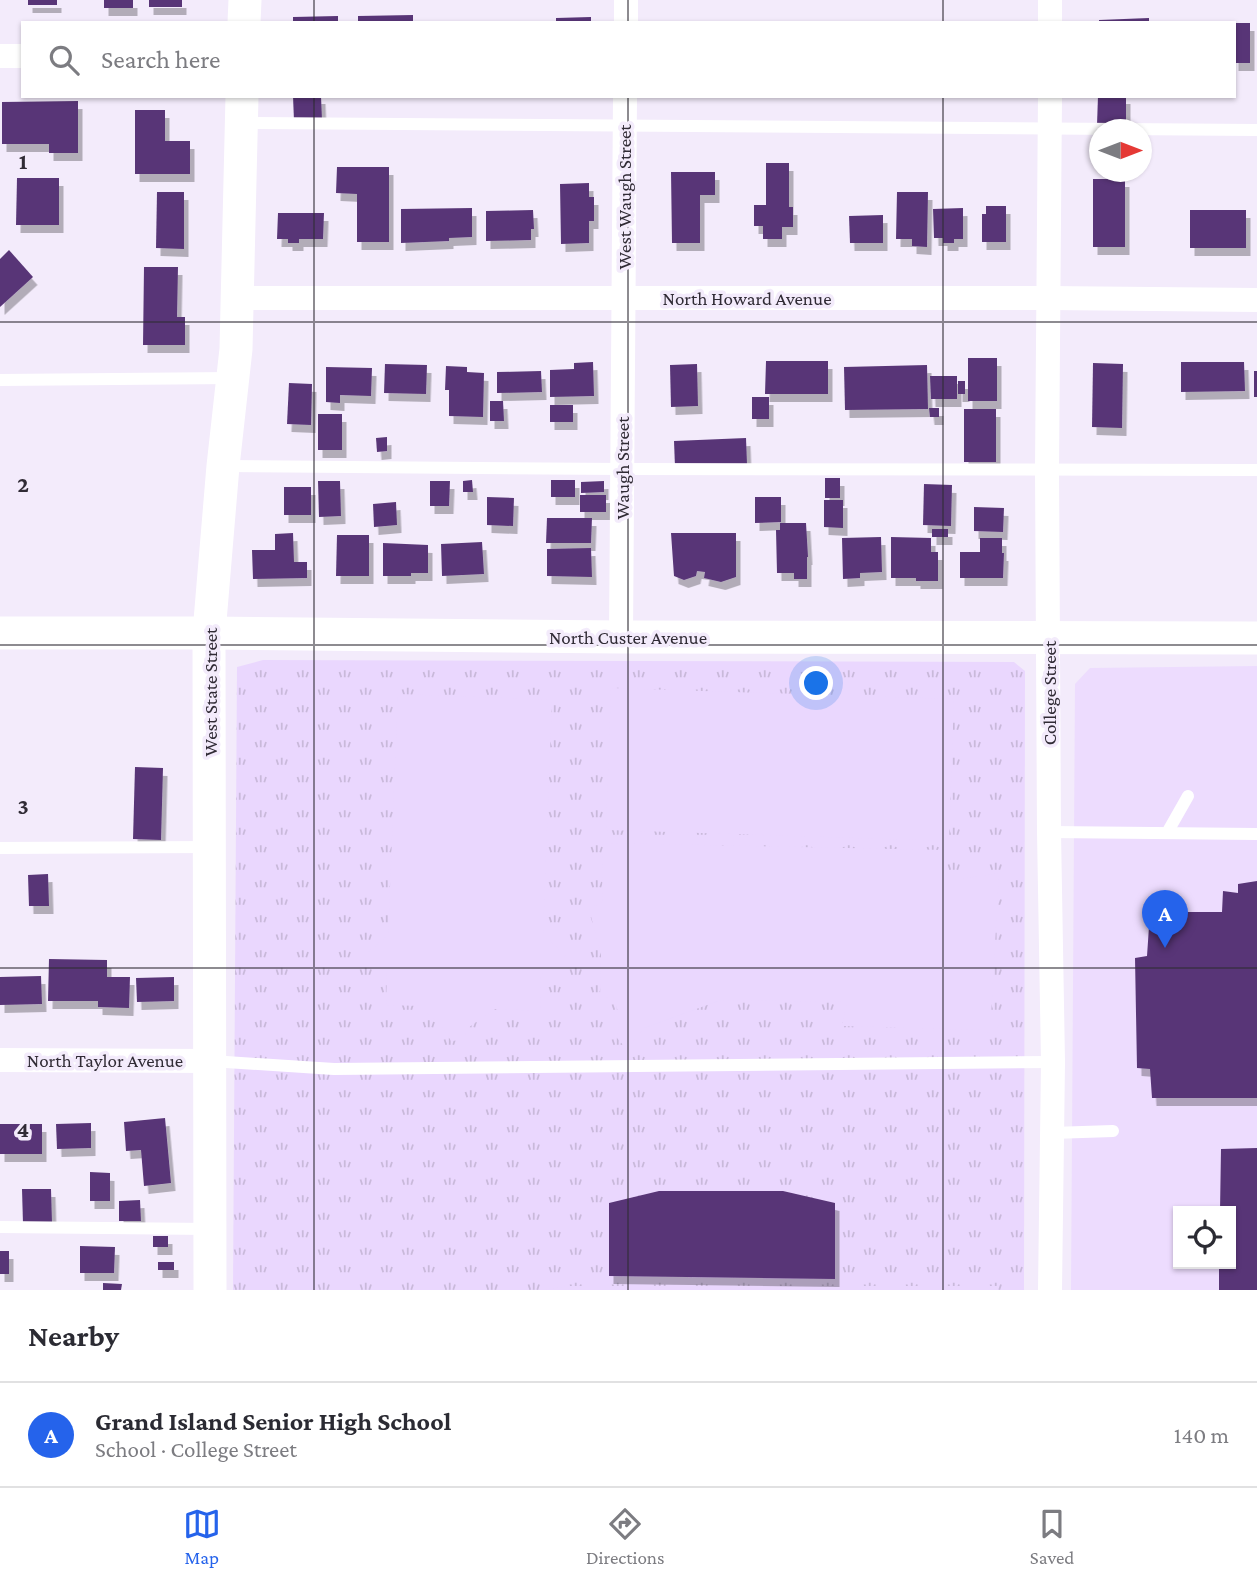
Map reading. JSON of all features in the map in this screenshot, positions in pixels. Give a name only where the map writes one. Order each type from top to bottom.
[{"type":"street","points":[[244,21],[245,0]]},
{"type":"street","points":[[626,0],[626,21]]},
{"type":"street","points":[[1050,0],[1050,21]]},
{"type":"street","points":[[0,56],[21,56]]},
{"type":"street","name":"West Waugh Street","points":[[624,298],[625,98]]},
{"type":"street","name":"College Street","points":[[1050,98],[1047,470],[1053,1062],[1050,1290]]},
{"type":"street","name":"West State Street","points":[[210,1290],[209,633],[236,349],[242,110]]},
{"type":"street","name":"North Howard Avenue","points":[[237,298],[1257,300]]},
{"type":"street","name":"Waugh Street","points":[[621,637],[624,298]]},
{"type":"street","name":"North Custer Avenue","points":[[0,633],[1257,638]]},
{"type":"street","name":"North Taylor Avenue","points":[[0,1060],[210,1061]]},
{"type":"lane","points":[[242,110],[625,127],[1257,130]]},
{"type":"lane","points":[[0,380],[232,377]]},
{"type":"lane","points":[[223,466],[1257,470]]},
{"type":"lane","points":[[1167,833],[1188,796]]},
{"type":"lane","points":[[1049,832],[1257,834]]},
{"type":"lane","points":[[0,848],[210,847]]},
{"type":"lane","points":[[210,1061],[334,1069],[1053,1062]]},
{"type":"lane","points":[[1052,1133],[1113,1131]]},
{"type":"lane","points":[[0,1227],[210,1229]]},
{"type":"shaded area","points":[[1257,666],[1257,1290],[1071,1290],[1075,684],[1090,668]]},
{"type":"green space","points":[[263,660],[1014,662],[1025,671],[1024,1290],[233,1290],[237,667]]},
{"type":"green space","points":[[611,688],[954,699],[949,841],[606,830]]},
{"type":"green space","points":[[398,694],[552,700],[543,934],[566,956],[541,974],[540,1011],[494,1009],[468,1028],[463,1040],[451,1041],[443,1028],[420,1006],[386,1005],[387,974],[366,954],[388,935]]},
{"type":"green space","points":[[603,843],[946,850],[946,885],[966,878],[999,873],[991,1016],[999,1022],[997,1031],[989,1033],[981,1030],[842,1026],[847,1002],[721,1000],[644,1028],[631,1044],[623,1045],[617,1038],[620,1019],[614,998],[600,997],[601,954],[589,909],[602,902]]},
{"type":"green space","points":[[568,1286],[997,1286],[997,1290],[543,1290]]},
{"type":"building","points":[[28,0],[57,0],[57,5],[28,5]]},
{"type":"building","points":[[104,0],[133,0],[133,8],[104,8]]},
{"type":"building","points":[[149,0],[182,0],[182,7],[149,7]]},
{"type":"building","points":[[413,15],[413,21],[358,21],[358,16]]},
{"type":"building","points":[[338,16],[338,21],[293,21],[293,17]]},
{"type":"building","points":[[591,17],[591,21],[556,21],[556,18]]},
{"type":"building","points":[[1149,18],[1149,21],[1099,20]]},
{"type":"building","points":[[1236,23],[1250,23],[1250,63],[1236,63]]},
{"type":"building","points":[[293,98],[321,98],[322,120],[294,121]]},
{"type":"building","points":[[1098,98],[1126,98],[1126,119],[1097,119]]},
{"type":"building","points":[[78,101],[78,153],[49,153],[49,144],[2,144],[2,102]]},
{"type":"building","points":[[135,110],[165,110],[165,141],[190,141],[190,174],[135,174]]},
{"type":"building","points":[[766,163],[789,163],[789,207],[793,207],[793,227],[782,227],[782,239],[763,239],[763,226],[754,226],[754,205],[766,205]]},
{"type":"building","points":[[337,167],[389,167],[389,242],[357,242],[357,194],[336,193]]},
{"type":"building","points":[[671,172],[715,172],[715,195],[700,195],[700,243],[672,243]]},
{"type":"building","points":[[17,178],[59,178],[59,225],[16,225]]},
{"type":"building","points":[[1093,182],[1125,182],[1125,247],[1093,247]]},
{"type":"building","points":[[589,183],[589,197],[594,197],[594,221],[589,221],[589,243],[561,244],[560,184]]},
{"type":"building","points":[[157,192],[184,192],[184,249],[156,248]]},
{"type":"building","points":[[897,192],[928,192],[927,247],[912,246],[912,239],[896,239]]},
{"type":"building","points":[[986,206],[1006,206],[1006,242],[982,242],[982,214],[986,214]]},
{"type":"building","points":[[472,208],[472,237],[401,243],[401,209]]},
{"type":"building","points":[[963,208],[963,239],[954,239],[954,243],[943,243],[943,238],[934,238],[933,209]]},
{"type":"building","points":[[533,210],[534,229],[531,229],[531,240],[486,241],[486,211]]},
{"type":"building","points":[[1190,210],[1246,210],[1246,248],[1190,248]]},
{"type":"building","points":[[278,213],[324,213],[323,239],[299,239],[299,243],[288,243],[288,239],[277,239]]},
{"type":"building","points":[[883,215],[883,243],[850,243],[849,216]]},
{"type":"building","points":[[9,250],[33,277],[0,307],[0,259]]},
{"type":"building","points":[[144,267],[178,267],[177,317],[185,317],[185,345],[143,345]]},
{"type":"building","points":[[968,358],[997,358],[997,401],[968,401]]},
{"type":"building","points":[[766,361],[828,361],[828,394],[765,394]]},
{"type":"building","points":[[593,362],[594,396],[550,397],[550,370],[574,369],[574,363]]},
{"type":"building","points":[[1181,362],[1244,362],[1245,391],[1181,392]]},
{"type":"building","points":[[1093,363],[1123,364],[1122,428],[1092,427]]},
{"type":"building","points":[[385,364],[427,365],[426,394],[384,393]]},
{"type":"building","points":[[697,364],[698,406],[671,407],[670,365]]},
{"type":"building","points":[[927,365],[928,409],[845,410],[844,367]]},
{"type":"building","points":[[446,366],[467,367],[467,372],[484,373],[483,417],[449,416],[449,390],[445,390]]},
{"type":"building","points":[[326,367],[372,368],[371,396],[340,395],[340,403],[326,402]]},
{"type":"building","points":[[541,371],[542,392],[497,393],[497,372]]},
{"type":"building","points":[[1254,371],[1257,371],[1257,397],[1254,397]]},
{"type":"building","points":[[930,376],[957,376],[957,399],[931,399]]},
{"type":"building","points":[[958,381],[965,381],[965,394],[958,394]]},
{"type":"building","points":[[289,383],[312,384],[311,425],[287,424]]},
{"type":"building","points":[[752,397],[769,397],[769,419],[752,419]]},
{"type":"building","points":[[490,401],[503,401],[504,421],[490,421]]},
{"type":"building","points":[[550,405],[573,405],[573,422],[550,422]]},
{"type":"building","points":[[929,408],[939,408],[939,417],[930,417]]},
{"type":"building","points":[[964,409],[996,409],[996,462],[964,462]]},
{"type":"building","points":[[318,414],[342,414],[342,450],[318,450]]},
{"type":"building","points":[[387,437],[387,451],[377,452],[376,438]]},
{"type":"building","points":[[746,438],[747,464],[675,467],[674,441]]},
{"type":"building","points":[[825,478],[840,478],[840,498],[825,498]]},
{"type":"building","points":[[472,480],[473,492],[463,492],[463,481]]},
{"type":"building","points":[[551,480],[575,480],[575,497],[551,497]]},
{"type":"building","points":[[318,481],[340,481],[341,516],[319,517]]},
{"type":"building","points":[[430,481],[450,481],[449,506],[430,506]]},
{"type":"building","points":[[604,481],[604,492],[581,493],[581,482]]},
{"type":"building","points":[[924,484],[952,485],[951,526],[923,525]]},
{"type":"building","points":[[284,487],[311,487],[311,515],[284,515]]},
{"type":"building","points":[[580,495],[606,495],[606,512],[580,512]]},
{"type":"building","points":[[487,497],[514,498],[513,526],[487,525]]},
{"type":"building","points":[[755,497],[781,497],[781,522],[755,523]]},
{"type":"building","points":[[824,500],[843,500],[843,528],[824,527]]},
{"type":"building","points":[[396,502],[397,525],[374,527],[373,504]]},
{"type":"building","points":[[974,507],[1004,508],[1003,532],[974,531]]},
{"type":"building","points":[[547,518],[592,518],[591,543],[546,543]]},
{"type":"building","points":[[780,523],[806,523],[807,579],[794,579],[794,573],[777,573],[776,530],[780,530]]},
{"type":"building","points":[[932,529],[948,529],[948,537],[932,537]]},
{"type":"building","points":[[293,533],[294,562],[307,562],[307,578],[253,579],[252,550],[275,550],[275,534]]},
{"type":"building","points":[[671,533],[736,533],[736,577],[721,582],[704,578],[705,572],[697,571],[696,576],[684,580],[674,576]]},
{"type":"building","points":[[337,535],[369,535],[369,576],[336,576]]},
{"type":"building","points":[[881,537],[882,572],[860,573],[860,578],[843,579],[842,538]]},
{"type":"building","points":[[891,537],[931,538],[931,552],[938,552],[938,581],[891,578]]},
{"type":"building","points":[[980,538],[1002,538],[1003,578],[960,578],[960,552],[980,552]]},
{"type":"building","points":[[482,542],[484,574],[442,576],[441,544]]},
{"type":"building","points":[[383,543],[428,545],[428,573],[383,576]]},
{"type":"building","points":[[591,548],[592,577],[547,576],[547,549]]},
{"type":"building","points":[[135,767],[163,768],[161,840],[133,839]]},
{"type":"building","points":[[48,874],[49,906],[29,906],[28,875]]},
{"type":"building","points":[[1257,881],[1257,1098],[1152,1098],[1150,1069],[1137,1068],[1135,958],[1147,956],[1150,912],[1222,912],[1223,891],[1238,893],[1238,884]]},
{"type":"building","points":[[49,959],[107,960],[107,977],[130,977],[129,1008],[98,1007],[98,1001],[48,1001]]},
{"type":"building","points":[[41,976],[42,1004],[0,1005],[0,977]]},
{"type":"building","points":[[174,977],[174,1001],[137,1002],[136,978]]},
{"type":"building","points":[[165,1118],[171,1183],[144,1186],[141,1150],[126,1151],[124,1122]]},
{"type":"building","points":[[91,1123],[91,1148],[57,1149],[56,1124]]},
{"type":"building","points":[[0,1124],[42,1124],[42,1154],[0,1154]]},
{"type":"building","points":[[1257,1148],[1257,1290],[1219,1290],[1219,1269],[1236,1269],[1236,1206],[1220,1206],[1221,1149]]},
{"type":"building","points":[[90,1172],[110,1173],[110,1201],[90,1201]]},
{"type":"building","points":[[22,1189],[51,1189],[52,1223],[23,1224]]},
{"type":"building","points":[[659,1191],[783,1191],[835,1203],[835,1279],[609,1276],[609,1203]]},
{"type":"building","points":[[140,1200],[141,1221],[119,1221],[119,1201]]},
{"type":"building","points":[[153,1236],[168,1236],[168,1247],[153,1247]]},
{"type":"building","points":[[80,1246],[115,1247],[114,1273],[80,1273]]},
{"type":"building","points":[[0,1251],[9,1251],[9,1274],[0,1274]]},
{"type":"building","points":[[158,1262],[174,1262],[174,1270],[158,1270]]},
{"type":"building","points":[[103,1283],[122,1284],[121,1290],[103,1290]]},
{"type":"place","name":"Grand Island Senior High School","points":[[1165,948]]}]
